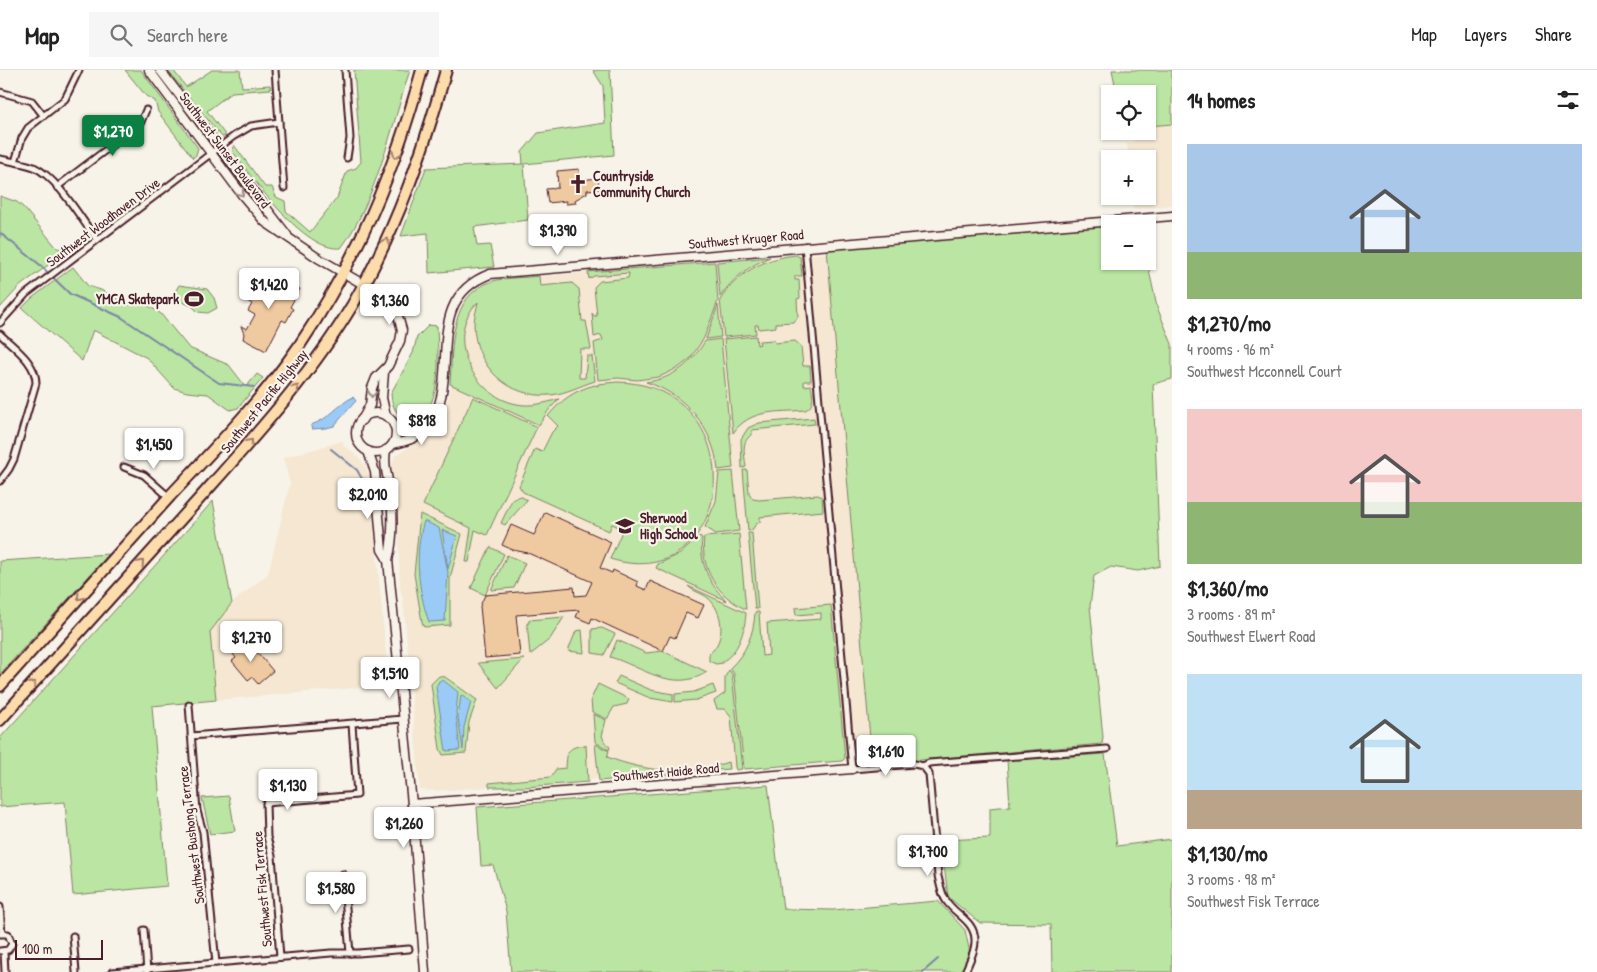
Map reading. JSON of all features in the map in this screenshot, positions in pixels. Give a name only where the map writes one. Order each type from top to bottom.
[{"type":"highway","name":"Southwest Pacific Highway","points":[[0,686],[269,387],[308,333],[364,235],[380,198],[406,125],[422,70]]},
{"type":"highway","name":"Southwest Pacific Highway","points":[[0,720],[286,400],[331,339],[386,243],[410,184],[431,124],[446,70]]},
{"type":"main road","name":"Southwest Sunset Boulevard","points":[[149,70],[258,216],[272,228],[387,298],[396,309],[400,316],[402,330],[400,341],[384,372],[376,378],[372,388],[370,405],[362,420]]},
{"type":"main road","name":"Southwest Sunset Boulevard","points":[[160,70],[288,236]]},
{"type":"main road","name":"Southwest Kruger Road","points":[[392,444],[409,440],[422,432],[437,411],[441,400],[448,323],[452,309],[463,292],[481,278],[500,272],[1172,216]]},
{"type":"main road","points":[[384,372],[382,398],[386,416],[394,425],[400,428],[414,428],[430,421]]},
{"type":"main road","points":[[386,416],[373,414],[362,420],[357,429],[358,443],[374,453],[386,450],[392,444],[396,432],[394,425]]},
{"type":"main road","points":[[386,450],[384,462],[391,497],[391,550],[388,560],[412,804],[424,972]]},
{"type":"main road","points":[[368,451],[375,472],[382,550],[388,560]]},
{"type":"main road","name":"Southwest Haide Road","points":[[412,804],[852,770]]},
{"type":"street","points":[[15,162],[22,138],[28,128],[65,99],[79,70]]},
{"type":"street","points":[[275,70],[284,188]]},
{"type":"street","points":[[345,70],[350,138],[347,158]]},
{"type":"street","points":[[0,92],[32,101],[43,115]]},
{"type":"street","points":[[57,187],[140,124],[146,110]]},
{"type":"street","name":"Southwest Woodhaven Drive","points":[[0,323],[26,294],[219,148],[251,126],[279,122]]},
{"type":"street","points":[[0,159],[34,168],[57,187],[97,240]]},
{"type":"street","points":[[805,246],[852,770]]},
{"type":"street","points":[[0,334],[32,365],[36,373],[36,383],[14,459],[10,469],[0,481]]},
{"type":"street","points":[[124,467],[144,475],[169,497]]},
{"type":"street","name":"Southwest Bushong Terrace","points":[[189,705],[197,811],[203,832],[216,963]]},
{"type":"street","points":[[191,736],[404,719]]},
{"type":"street","name":"Southwest Fisk Terrace","points":[[280,957],[272,856],[267,837],[266,803],[357,795],[352,724]]},
{"type":"street","name":"Southwest Haide Road","points":[[852,770],[914,764],[923,766],[929,763],[1107,749]]},
{"type":"street","points":[[923,766],[929,774],[941,891],[945,900],[972,926],[974,933],[974,949],[966,972]]},
{"type":"street","points":[[343,874],[350,953]]},
{"type":"street","points":[[0,907],[1,934],[10,936],[12,944],[8,950],[2,952],[5,972]]},
{"type":"street","points":[[144,930],[147,971]]},
{"type":"street","points":[[74,936],[76,972]]},
{"type":"street","points":[[112,972],[147,971],[280,957],[409,949]]},
{"type":"shaded area","points":[[1172,124],[1172,205],[1133,209],[1133,205],[1156,205],[1156,150],[1128,150],[1127,143],[1134,142],[1134,140],[1156,140],[1156,125]]},
{"type":"shaded area","name":"Sherwood High School","points":[[828,253],[873,759],[434,791],[420,790],[403,599],[400,588],[397,494],[391,467],[395,456],[431,433],[444,415],[451,387],[453,329],[465,299],[497,280]]},
{"type":"shaded area","points":[[343,441],[344,447],[348,448],[362,461],[369,475],[389,685],[216,700],[210,632],[232,603],[268,574],[290,483],[283,458]]},
{"type":"green space","points":[[125,70],[141,70],[198,148],[193,158],[158,112],[155,101],[146,96]]},
{"type":"green space","points":[[167,70],[173,70],[186,87],[212,70],[240,70],[242,87],[270,85],[271,89],[232,92],[207,111],[226,136],[222,137]]},
{"type":"green space","points":[[354,70],[410,70],[373,187],[353,230],[341,248],[327,246],[311,239],[296,227],[267,196],[233,152],[234,145],[265,187],[272,187],[276,197],[285,201],[286,211],[310,232],[337,198],[347,171],[356,168],[361,162]]},
{"type":"green space","points":[[593,70],[610,70],[614,155],[524,164],[528,220],[474,227],[477,246],[490,245],[494,267],[429,273],[428,233],[401,236],[426,168],[523,164],[522,152],[538,133],[605,123],[603,86]]},
{"type":"green space","points":[[1112,70],[1172,70],[1172,124],[1156,125],[1156,85],[1115,85]]},
{"type":"green space","points":[[0,196],[17,202],[57,248],[65,249],[66,252],[20,286],[0,308]]},
{"type":"green space","points":[[1101,227],[1101,270],[1149,270],[1157,307],[1172,344],[1172,379],[1153,384],[1160,566],[1138,571],[1111,567],[1094,576],[1090,606],[1103,737],[1102,744],[909,761],[872,761],[827,249]]},
{"type":"green space","points":[[796,255],[800,257],[802,276],[795,276],[795,280],[799,280],[800,298],[797,299],[798,317],[794,322],[776,323],[776,327],[759,329],[758,325],[755,325],[756,334],[724,337],[720,300],[727,290],[752,268],[762,263]]},
{"type":"green space","points":[[770,257],[742,273],[720,297],[717,262]]},
{"type":"green space","points":[[715,262],[718,301],[704,338],[690,359],[678,368],[659,377],[637,380],[618,378],[598,380],[594,343],[603,340],[601,335],[594,337],[592,313],[594,316],[597,316],[594,287],[600,281],[628,278],[629,273],[594,276],[589,279],[588,272]]},
{"type":"green space","points":[[73,267],[88,286],[101,290],[126,304],[144,303],[160,313],[189,348],[229,365],[246,387],[257,374],[263,378],[238,408],[230,410],[208,394],[187,392],[174,388],[147,358],[93,330],[82,361],[22,308],[32,298]]},
{"type":"green space","points":[[539,276],[540,286],[572,283],[579,289],[582,321],[586,321],[591,349],[580,349],[579,378],[585,378],[587,356],[592,356],[595,381],[551,395],[521,392],[508,385],[487,366],[480,353],[474,324],[478,302],[468,316],[463,331],[463,347],[468,363],[476,377],[487,389],[501,399],[528,405],[559,399],[539,425],[450,384],[456,324],[460,310],[468,298],[478,288],[493,281]]},
{"type":"green space","name":"YMCA Skatepark","points":[[179,285],[207,289],[214,298],[217,308],[208,313],[198,312],[192,306],[174,299],[173,295]]},
{"type":"green space","points":[[718,305],[721,337],[706,339]]},
{"type":"green space","points":[[429,325],[437,326],[438,374],[436,386],[429,407],[423,417],[405,417],[400,415],[394,407],[391,393],[413,353],[417,337]]},
{"type":"green space","points":[[756,336],[757,345],[760,344],[759,341],[774,340],[775,343],[795,341],[801,346],[803,366],[810,366],[811,381],[804,381],[804,386],[811,385],[812,403],[805,410],[765,413],[748,419],[733,433],[724,339]]},
{"type":"green space","points":[[721,339],[733,468],[718,470],[710,440],[704,427],[695,415],[673,395],[646,382],[673,374],[688,363],[705,341]]},
{"type":"green space","points":[[617,382],[662,392],[693,416],[710,449],[714,486],[705,521],[684,548],[653,563],[610,559],[623,529],[612,524],[609,531],[523,492],[519,486],[535,449],[542,452],[552,432],[558,426],[548,416],[553,410],[563,400],[581,390],[595,385],[598,386],[598,384]]},
{"type":"green space","points":[[473,397],[537,427],[487,535],[475,530],[469,562],[466,562],[471,528],[423,505]]},
{"type":"green space","points":[[814,418],[815,424],[752,430],[752,435],[748,438],[745,445],[746,467],[742,468],[741,439],[748,428],[759,423]]},
{"type":"green space","points":[[743,470],[747,470],[749,493],[753,499],[818,495],[822,497],[823,511],[760,517],[760,522],[752,530],[748,531]]},
{"type":"green space","points":[[733,471],[739,531],[716,534],[705,527],[716,501],[719,472]]},
{"type":"green space","points":[[520,496],[527,500],[505,525],[501,523],[512,500]]},
{"type":"green space","points":[[213,501],[232,603],[210,632],[216,700],[152,706],[167,886],[73,895],[65,802],[0,807],[0,738]]},
{"type":"green space","points":[[420,514],[462,534],[450,578],[450,625],[424,627],[422,622],[414,574]]},
{"type":"green space","points":[[748,533],[752,533],[758,609],[755,609]]},
{"type":"green space","points":[[739,534],[746,609],[726,596],[712,580],[703,549],[704,537]]},
{"type":"green space","points":[[700,536],[702,538],[702,556],[707,573],[715,588],[727,601],[656,568],[658,564],[680,554]]},
{"type":"green space","points":[[490,547],[504,554],[485,595],[471,588]]},
{"type":"green space","points":[[109,554],[0,674],[0,561]]},
{"type":"green space","points":[[507,555],[525,563],[514,588],[491,590]]},
{"type":"green space","points":[[688,586],[746,613],[740,640],[733,652],[723,663],[716,664],[709,661],[709,654],[715,648],[721,634],[720,618],[717,610],[708,598]]},
{"type":"green space","points":[[831,605],[845,758],[842,761],[744,769],[734,674],[730,668],[741,656],[748,643],[753,628],[755,612],[759,612],[762,656],[769,655],[767,623],[821,619],[821,613],[796,615],[795,608]]},
{"type":"green space","points":[[564,617],[550,639],[530,655],[527,623],[529,623],[529,620]]},
{"type":"green space","points":[[602,628],[615,634],[604,655],[592,653],[592,629]]},
{"type":"green space","points":[[582,630],[584,653],[568,651],[576,631]]},
{"type":"green space","points":[[617,640],[646,653],[663,651],[707,672],[694,678],[682,680],[670,679],[645,672],[610,657]]},
{"type":"green space","points":[[524,659],[498,688],[478,663]]},
{"type":"green space","points":[[729,670],[732,674],[742,769],[736,770],[731,716],[725,709],[717,709],[714,701],[725,693],[725,677]]},
{"type":"green space","points":[[439,676],[445,677],[477,700],[469,722],[466,753],[443,755],[440,749],[431,684]]},
{"type":"green space","points":[[619,676],[651,690],[673,694],[673,702],[650,698],[615,683]]},
{"type":"green space","points":[[598,684],[629,699],[627,704],[614,707],[607,719],[592,712],[591,699]]},
{"type":"green space","points":[[713,685],[716,693],[696,700],[675,702],[675,694],[694,692]]},
{"type":"green space","points":[[593,714],[606,720],[602,736],[610,747],[609,750],[595,742]]},
{"type":"green space","points":[[595,744],[609,751],[607,757],[652,769],[682,771],[728,762],[729,769],[599,781]]},
{"type":"green space","points":[[586,745],[588,782],[525,787],[489,787],[489,783],[551,777],[556,769],[566,768],[569,751],[575,747]]},
{"type":"green space","points":[[1105,754],[1117,846],[1172,839],[1172,972],[1052,972],[1051,924],[980,923],[948,897],[941,840],[990,838],[990,808],[1010,806],[1007,760]]},
{"type":"green space","points":[[768,785],[783,909],[833,910],[938,901],[965,930],[970,953],[962,972],[511,972],[506,911],[493,865],[481,866],[477,807]]},
{"type":"green space","points":[[229,796],[235,831],[210,834],[202,798]]},
{"type":"water","points":[[353,397],[356,401],[334,426],[312,429],[311,425],[324,419]]},
{"type":"water","points":[[424,521],[439,528],[448,572],[445,621],[429,622],[422,598],[418,559]]},
{"type":"water","points":[[442,530],[457,536],[448,569]]},
{"type":"water","points":[[443,680],[458,692],[456,713],[460,750],[446,751],[436,687],[439,681]]},
{"type":"water","points":[[461,695],[471,702],[464,727],[463,750],[458,717]]},
{"type":"building","name":"Countryside Community Church","points":[[579,169],[580,180],[598,178],[599,189],[587,190],[587,193],[575,200],[576,203],[566,204],[566,201],[548,203],[546,189],[558,188],[557,171]]},
{"type":"building","points":[[267,275],[274,279],[276,276],[300,289],[290,307],[293,309],[286,322],[282,320],[266,351],[243,339],[244,334],[241,326],[247,329],[255,315],[248,311],[252,304],[246,300],[251,291],[255,292],[257,288],[259,290]]},
{"type":"building","name":"Sherwood High School","points":[[545,512],[611,542],[600,568],[612,573],[613,570],[638,582],[637,586],[646,590],[650,581],[704,605],[698,618],[686,613],[675,638],[670,636],[663,651],[592,618],[590,623],[576,617],[579,610],[516,615],[520,655],[485,658],[480,606],[485,595],[574,587],[575,596],[586,595],[592,582],[528,553],[513,550],[502,545],[511,525],[534,535]]},
{"type":"building","points":[[248,641],[273,671],[258,684],[252,677],[248,680],[232,661],[236,658],[233,654]]},
{"type":"waterway","points":[[0,233],[39,264],[70,294],[121,317],[219,383],[254,387]]},
{"type":"waterway","points":[[331,449],[357,470],[362,479]]},
{"type":"waterway","points":[[923,972],[938,959]]},
{"type":"place","name":"Countryside Community Church","points":[[578,184]]},
{"type":"place","name":"YMCA Skatepark","points":[[194,299]]},
{"type":"place","name":"Sherwood High School","points":[[625,526]]}]
